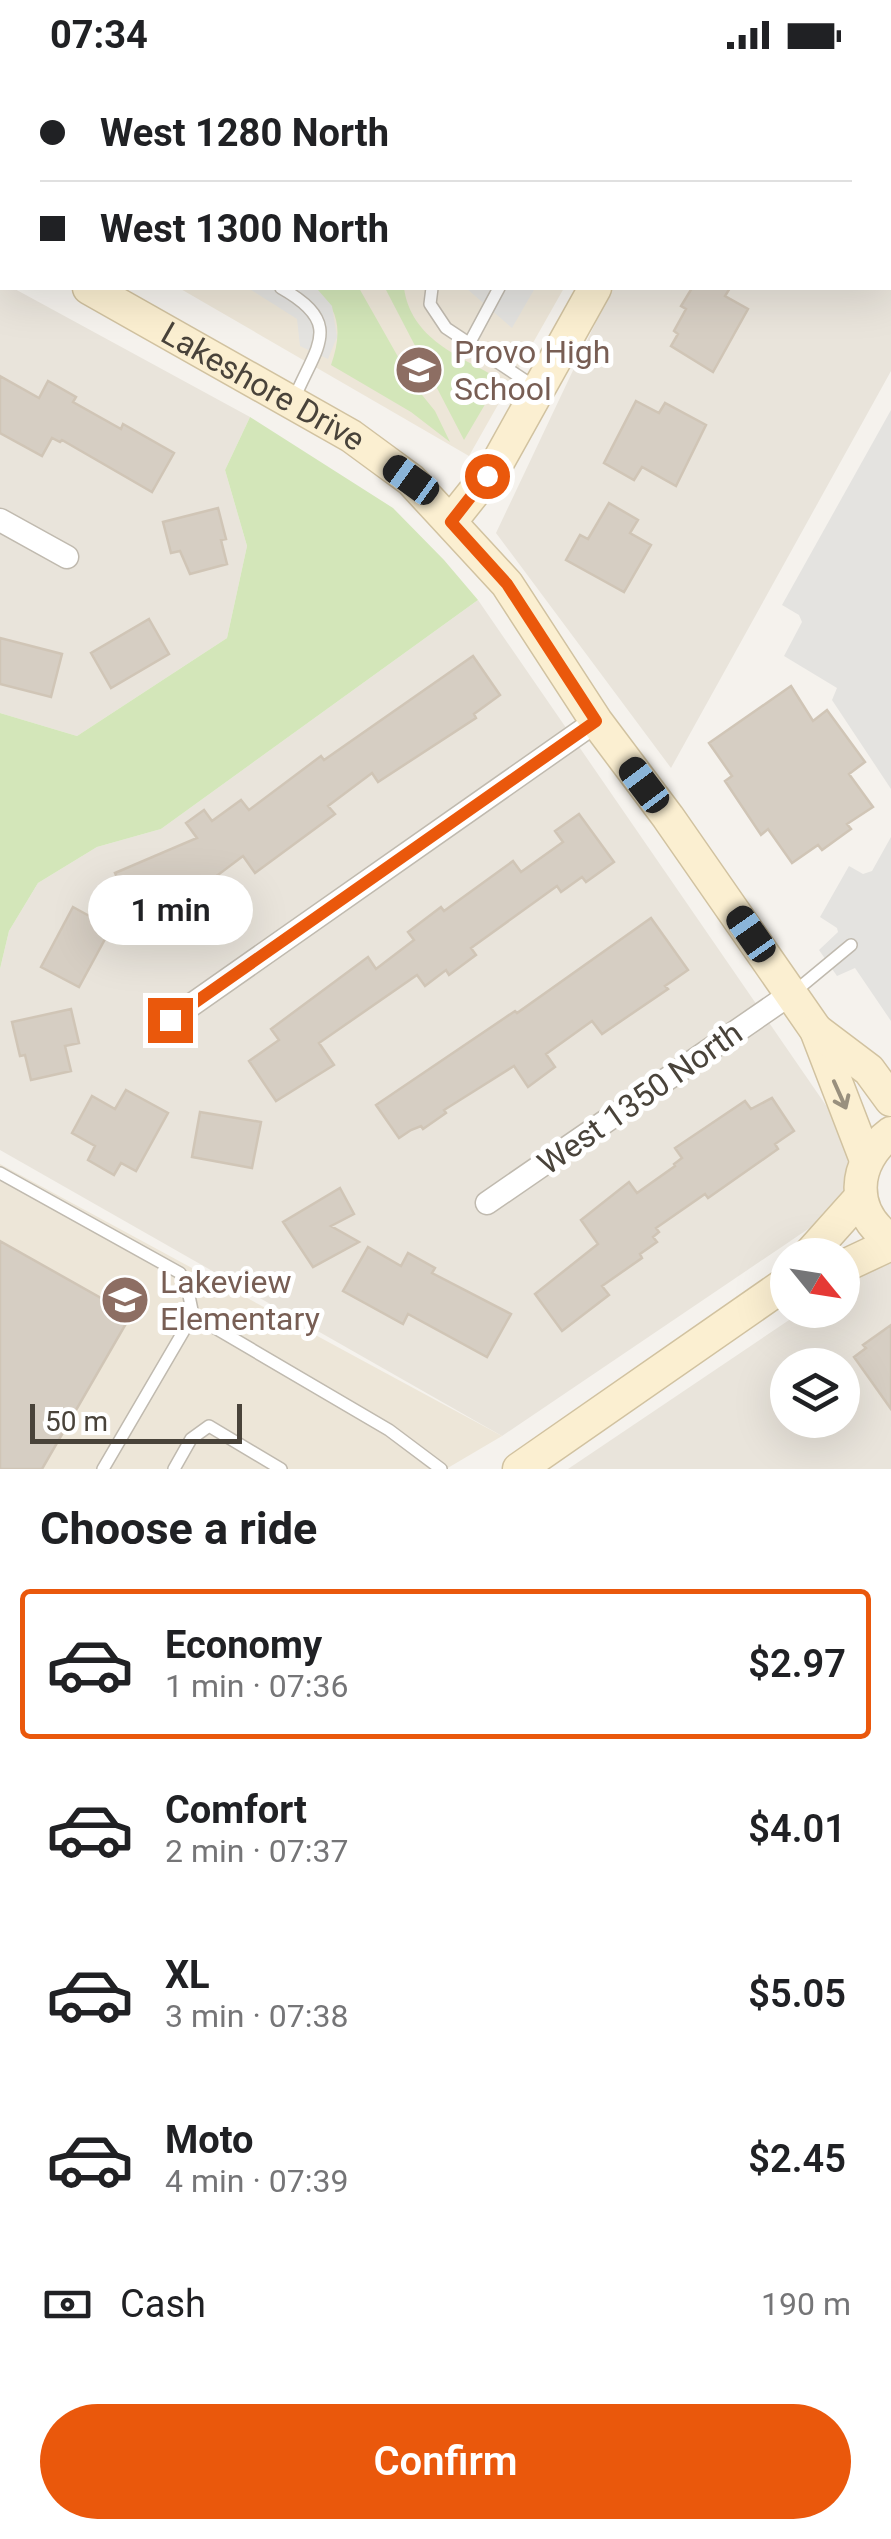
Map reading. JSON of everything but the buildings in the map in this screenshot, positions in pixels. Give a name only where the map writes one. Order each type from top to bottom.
[{"type":"street","name":"Lakeshore Drive","points":[[93,290],[350,436],[411,480],[507,584],[596,721],[668,816],[816,1030],[866,1160]]},
{"type":"street","points":[[451,522],[498,462],[594,290]]},
{"type":"street","points":[[0,520],[67,557]]},
{"type":"street","points":[[170,1020],[596,721]]},
{"type":"street","name":"West 1350 North","points":[[487,1203],[792,993]]},
{"type":"street","name":"Lakeshore Drive","points":[[816,1030],[869,1070],[891,1100]]},
{"type":"street","points":[[860,1258],[891,1242],[867,1216],[860,1198],[860,1178],[877,1144],[891,1134]]},
{"type":"street","points":[[824,1238],[860,1198]]},
{"type":"street","points":[[519,1469],[770,1295]]},
{"type":"lane","points":[[285,290],[308,302],[321,330],[321,341],[292,402]]},
{"type":"lane","points":[[432,290],[430,304],[446,328],[538,389]]},
{"type":"lane","points":[[468,344],[499,290]]},
{"type":"lane","points":[[792,993],[852,945]]},
{"type":"lane","points":[[0,1173],[180,1273],[188,1290],[194,1315],[104,1469]]},
{"type":"lane","points":[[194,1315],[390,1430],[440,1469]]},
{"type":"lane","points":[[174,1469],[191,1439],[209,1426],[281,1469]]},
{"type":"shaded area","points":[[0,290],[17,290],[250,417],[225,470],[247,546],[227,638],[77,736],[0,713]]},
{"type":"shaded area","name":"Provo High School","points":[[182,290],[563,290],[469,456]]},
{"type":"shaded area","points":[[251,290],[318,290],[332,306],[337,337],[328,359],[300,346],[297,319]]},
{"type":"shaded area","points":[[468,290],[534,290],[512,328]]},
{"type":"shaded area","points":[[611,290],[891,290],[891,371],[671,768],[496,533]]},
{"type":"shaded area","points":[[891,410],[891,789],[832,700],[837,688],[784,656],[802,622],[799,615],[782,605]]},
{"type":"shaded area","points":[[478,600],[845,1133],[849,1170],[844,1189],[830,1211],[814,1225],[795,1238],[770,1238],[770,1255],[502,1436],[0,1150],[0,969],[9,931],[38,883],[97,847],[161,829]]},
{"type":"shaded area","points":[[891,837],[891,1021],[855,968],[837,976],[819,950],[838,932],[820,917],[849,866],[863,874],[872,871]]},
{"type":"shaded area","name":"Lakeview Elementary","points":[[0,1164],[502,1436],[446,1469],[0,1469]]},
{"type":"shaded area","points":[[891,1249],[891,1469],[568,1469],[777,1328],[860,1328],[860,1272]]},
{"type":"green space","points":[[315,290],[360,290],[450,442],[411,412],[331,365],[337,322]]},
{"type":"green space","points":[[386,290],[404,290],[408,306],[427,333],[453,354],[500,379],[464,440]]},
{"type":"green space","points":[[250,417],[393,508],[478,600],[161,829],[97,847],[38,883],[9,931],[0,969],[0,713],[77,736],[227,638],[247,546],[225,470]]},
{"type":"place","name":"Provo High School","points":[[419,370]]},
{"type":"place","name":"Lakeview Elementary","points":[[125,1300]]},
{"type":"route","points":[[170,1020],[596,721],[507,584],[451,522],[487,476]]}]
